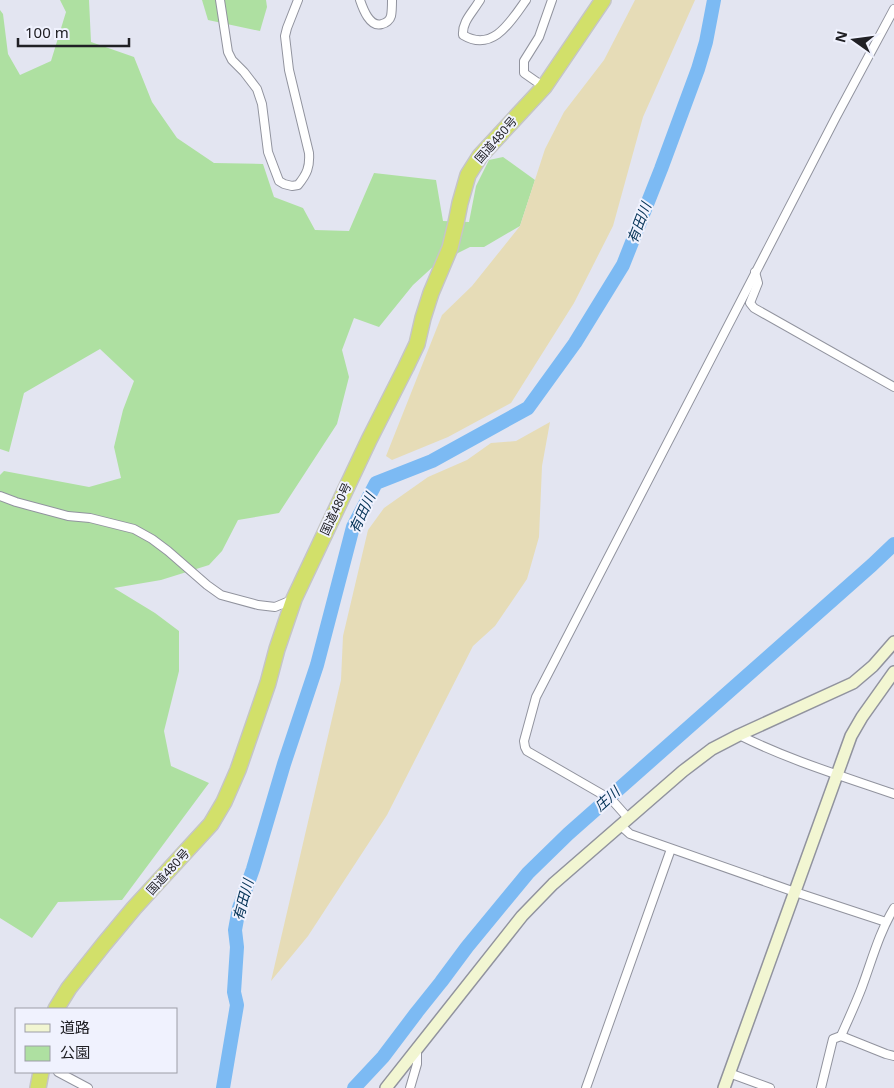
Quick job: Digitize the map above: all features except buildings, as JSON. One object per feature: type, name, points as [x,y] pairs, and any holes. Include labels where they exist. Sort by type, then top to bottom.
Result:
[{"type":"highway","name":"国道480号","points":[[57,1008],[69,988],[134,908],[211,824],[224,802],[238,770],[268,683],[294,599],[368,440],[417,344],[428,302],[450,248],[468,175],[480,156],[544,86],[603,0]]},
{"type":"highway","points":[[38,1088],[41,1073]]},
{"type":"street","points":[[220,0],[228,52],[232,60],[257,89],[262,104],[268,152],[279,180],[284,184],[292,186],[298,185],[305,176],[310,164],[289,70],[285,36],[298,0]]},
{"type":"street","points":[[360,0],[371,22],[377,25],[388,20],[391,15],[392,0]]},
{"type":"street","points":[[480,0],[464,23],[463,35],[471,40],[495,37],[503,30],[526,0]]},
{"type":"street","points":[[544,86],[524,73],[524,61],[539,37],[552,0]]},
{"type":"street","points":[[886,922],[630,834],[612,800],[527,751],[524,741],[536,697],[560,648],[894,10]]},
{"type":"street","points":[[756,272],[758,283],[750,303],[754,308],[894,387]]},
{"type":"street","points":[[0,496],[68,516],[90,518],[134,529],[160,545],[221,595],[258,605],[275,607],[294,599]]},
{"type":"street","points":[[386,1088],[522,916],[553,884],[683,771],[712,749],[852,683],[873,666],[893,644]]},
{"type":"street","points":[[724,1088],[852,736],[862,717],[894,672]]},
{"type":"street","points":[[739,735],[760,746],[894,794]]},
{"type":"street","points":[[586,1088],[671,849]]},
{"type":"street","points":[[842,1036],[862,987],[874,950],[894,908]]},
{"type":"street","points":[[821,1088],[834,1039],[842,1036],[894,1056]]},
{"type":"street","points":[[410,1088],[417,1064],[417,1048]]},
{"type":"street","points":[[45,1088],[49,1073]]},
{"type":"street","points":[[60,1073],[88,1088]]},
{"type":"street","points":[[729,1073],[770,1088]]},
{"type":"green space","points":[[60,0],[89,0],[91,42],[134,57],[152,102],[177,138],[214,163],[263,164],[274,197],[303,208],[315,230],[349,231],[374,173],[436,180],[443,221],[469,222],[476,186],[489,160],[503,157],[535,180],[520,226],[484,247],[470,247],[436,264],[413,285],[379,327],[354,318],[342,350],[349,377],[337,424],[279,513],[238,520],[222,551],[209,565],[161,580],[114,588],[155,613],[179,631],[179,671],[164,731],[171,766],[209,783],[122,900],[58,902],[32,938],[0,918],[0,475],[4,471],[89,487],[121,478],[114,447],[123,410],[134,381],[100,349],[24,393],[9,452],[0,449],[0,10],[3,14],[8,54],[20,75],[51,61],[66,12]]},
{"type":"green space","points":[[202,0],[266,0],[267,7],[260,31],[208,20]]},
{"type":"sand","points":[[635,0],[695,0],[643,117],[613,226],[574,303],[511,403],[448,437],[392,460],[386,456],[442,315],[472,286],[520,226],[545,149],[564,112],[604,60]]},
{"type":"sand","points":[[550,422],[542,466],[539,537],[527,579],[495,626],[473,646],[387,815],[308,936],[271,981],[341,680],[343,636],[368,530],[384,508],[428,477],[467,460],[491,443],[516,441]]},
{"type":"waterway","name":"有田川","points":[[223,1088],[237,1005],[234,992],[237,947],[235,930],[239,908],[317,665],[353,527],[376,483],[432,461],[528,408],[575,343],[623,265],[698,69],[706,42],[714,0]]},
{"type":"waterway","name":"庄川","points":[[354,1088],[383,1057],[467,947],[528,873],[568,834],[894,544]]}]
